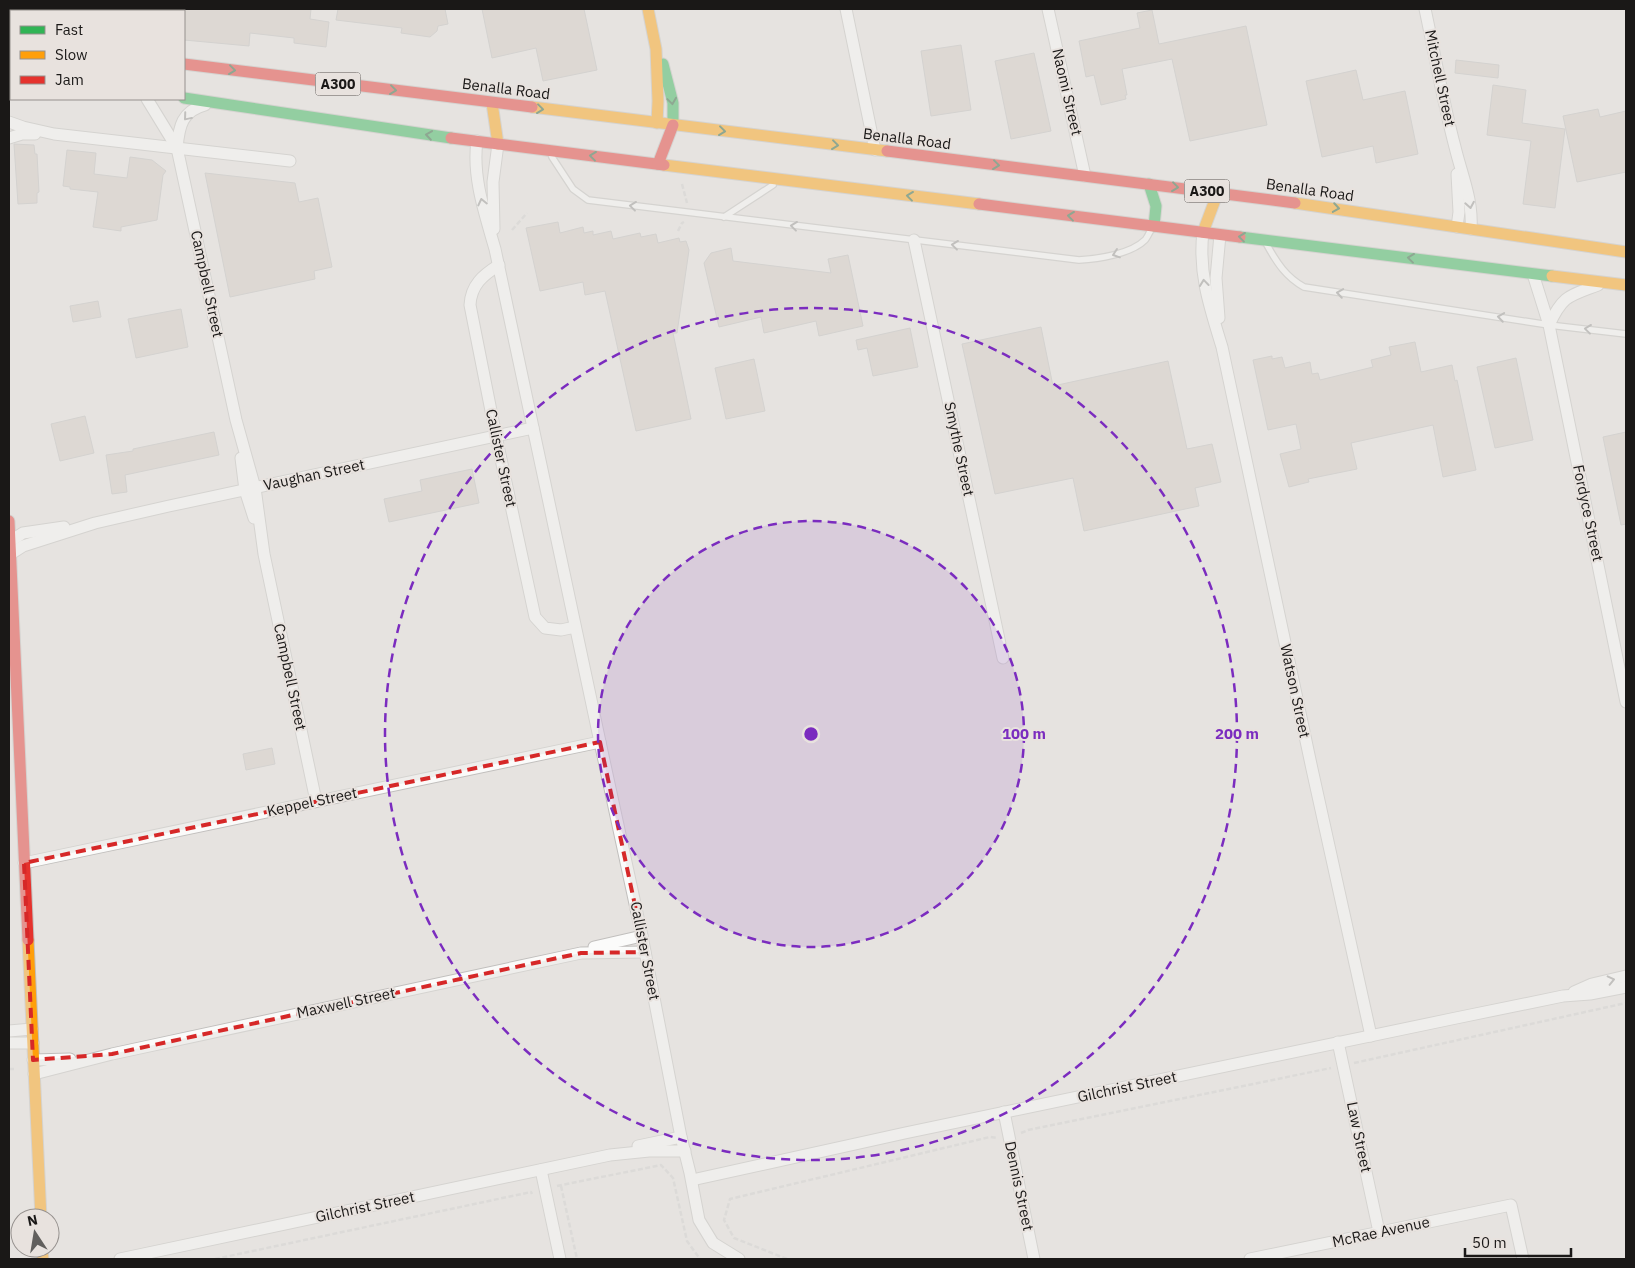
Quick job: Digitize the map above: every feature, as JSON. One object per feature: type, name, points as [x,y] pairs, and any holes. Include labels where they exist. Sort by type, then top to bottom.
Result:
[{"type":"main road","points":[[648,9],[656,45],[668,79],[673,103],[673,125],[658,164]]},
{"type":"main road","points":[[656,45],[658,164]]},
{"type":"main road","name":"Benalla Road","points":[[185,64],[1218,192],[1334,208],[1463,233],[1626,252]]},
{"type":"main road","points":[[194,78],[196,69],[200,66]]},
{"type":"main road","points":[[201,91],[212,102]]},
{"type":"main road","name":"A300","points":[[185,98],[480,134],[498,144],[781,180],[1203,232],[1220,226],[1264,240],[1460,258],[1533,274],[1626,285]]},
{"type":"main road","points":[[480,134],[492,103]]},
{"type":"main road","points":[[492,103],[498,144]]},
{"type":"main road","points":[[1149,184],[1156,206],[1154,226]]},
{"type":"main road","points":[[1218,192],[1220,226]]},
{"type":"main road","points":[[1203,232],[1218,192]]},
{"type":"main road","points":[[9,522],[41,1208]]},
{"type":"street","points":[[846,9],[875,150]]},
{"type":"street","name":"Naomi Street","points":[[1048,9],[1085,176]]},
{"type":"street","name":"Mitchell Street","points":[[1425,9],[1455,147],[1463,233]]},
{"type":"street","points":[[148,100],[177,148]]},
{"type":"street","points":[[177,148],[178,130],[183,120],[191,111],[212,102]]},
{"type":"street","points":[[9,122],[54,134],[290,161]]},
{"type":"street","points":[[9,138],[22,134],[54,134]]},
{"type":"street","name":"Callister Street","points":[[480,134],[475,153],[478,186],[496,249],[642,936],[699,1220],[713,1243],[739,1259]]},
{"type":"street","name":"Callister Street","points":[[496,249],[493,182],[498,144]]},
{"type":"street","name":"Campbell Street","points":[[177,148],[316,801]]},
{"type":"street","name":"Watson Street","points":[[1220,226],[1216,278],[1222,347]]},
{"type":"street","name":"Watson Street","points":[[1203,232],[1201,247],[1206,293],[1222,347],[1371,1036]]},
{"type":"street","name":"Smythe Street","points":[[914,240],[1003,658]]},
{"type":"street","name":"Callister Street","points":[[499,265],[486,273],[473,288],[470,305],[496,436],[535,617],[546,628],[561,630],[575,627]]},
{"type":"street","name":"Fordyce Street","points":[[1533,274],[1549,325],[1626,702]]},
{"type":"street","points":[[1549,325],[1557,309],[1568,297],[1605,282]]},
{"type":"street","name":"Vaughan Street","points":[[9,548],[23,546],[95,523],[533,428]]},
{"type":"street","name":"Keppel Street","points":[[24,863],[600,742]]},
{"type":"street","points":[[9,791],[21,790]]},
{"type":"street","name":"Maxwell Street","points":[[581,953],[596,946],[642,936]]},
{"type":"street","name":"Maxwell Street","points":[[34,1074],[112,1054],[581,953],[645,952]]},
{"type":"street","name":"Gilchrist Street","points":[[1563,996],[1592,984],[1626,976]]},
{"type":"street","name":"Gilchrist Street","points":[[692,1180],[1338,1042],[1563,996],[1590,994],[1626,987]]},
{"type":"street","points":[[9,1031],[32,1029]]},
{"type":"street","name":"Law Street","points":[[1338,1042],[1379,1232]]},
{"type":"street","points":[[9,1044],[33,1043]]},
{"type":"street","name":"Maxwell Street","points":[[34,1060],[77,1059],[112,1054]]},
{"type":"street","name":"Dennis Street","points":[[1004,1112],[1034,1259]]},
{"type":"street","name":"Gilchrist Street","points":[[610,1155],[628,1148],[681,1137]]},
{"type":"street","name":"Gilchrist Street","points":[[120,1259],[610,1155],[649,1151],[685,1151]]},
{"type":"street","points":[[541,1170],[560,1259]]},
{"type":"street","name":"McRae Avenue","points":[[1250,1259],[1511,1205],[1523,1259]]},
{"type":"lane","points":[[548,151],[573,189],[588,200],[723,217],[1079,260],[1098,259],[1116,254],[1144,241],[1154,226]]},
{"type":"lane","points":[[723,217],[781,180]]},
{"type":"lane","points":[[1264,240],[1280,268],[1292,281],[1304,287],[1549,325],[1626,334]]},
{"type":"path","points":[[512,230],[527,214]]},
{"type":"path","points":[[787,1259],[734,1238],[724,1220],[730,1199],[990,1138],[1009,1138],[1028,1130],[1343,1065],[1626,1003]]},
{"type":"path","points":[[9,1069],[14,1069]]},
{"type":"path","points":[[215,1259],[661,1166],[673,1178],[687,1241],[700,1259]]},
{"type":"path","points":[[561,1186],[577,1259]]},
{"type":"path","points":[[531,1192],[533,1201]]},
{"type":"highlighted area","points":[[600,742],[645,952],[581,953],[112,1054],[33,1060],[24,863]]},
{"type":"building","points":[[311,9],[310,19],[329,22],[326,47],[294,43],[294,38],[250,33],[249,46],[185,40],[184,10]]},
{"type":"building","points":[[338,9],[445,9],[448,24],[438,26],[437,31],[430,37],[401,33],[402,28],[336,20]]},
{"type":"building","points":[[482,9],[584,9],[597,70],[543,81],[536,48],[492,58]]},
{"type":"building","points":[[1152,10],[1159,44],[1246,26],[1267,125],[1190,141],[1172,59],[1122,69],[1127,95],[1125,95],[1126,99],[1101,105],[1094,75],[1086,77],[1079,41],[1140,28],[1137,13]]},
{"type":"building","points":[[961,45],[971,110],[931,116],[921,51]]},
{"type":"building","points":[[1034,53],[1051,131],[1011,139],[995,61]]},
{"type":"building","points":[[1456,60],[1499,65],[1498,78],[1455,73]]},
{"type":"building","points":[[1356,70],[1363,100],[1405,91],[1418,154],[1376,163],[1373,146],[1322,157],[1306,81]]},
{"type":"building","points":[[1493,85],[1526,90],[1522,123],[1565,129],[1555,208],[1523,204],[1531,141],[1487,135]]},
{"type":"building","points":[[1598,109],[1600,117],[1626,111],[1626,172],[1577,182],[1563,116]]},
{"type":"building","points":[[14,144],[34,145],[35,154],[37,154],[39,192],[37,193],[37,203],[18,204]]},
{"type":"building","points":[[67,150],[96,153],[94,174],[127,178],[130,157],[152,160],[166,171],[163,175],[157,220],[121,227],[121,231],[93,227],[98,192],[70,189],[70,187],[63,186]]},
{"type":"building","points":[[205,173],[295,183],[299,202],[318,198],[332,267],[314,271],[315,279],[230,297]]},
{"type":"building","points":[[558,222],[560,233],[583,227],[584,233],[593,231],[593,235],[611,231],[613,239],[640,233],[641,237],[656,234],[658,243],[679,238],[680,242],[686,241],[689,250],[677,333],[673,333],[691,419],[636,431],[605,291],[585,295],[583,282],[540,291],[526,228]]},
{"type":"building","points":[[731,248],[733,261],[831,273],[828,259],[848,255],[863,326],[819,336],[816,321],[764,333],[761,317],[719,327],[704,263],[711,253]]},
{"type":"building","points":[[98,301],[101,317],[73,322],[70,306]]},
{"type":"building","points":[[181,309],[188,347],[136,358],[128,319]]},
{"type":"building","points":[[1041,327],[1053,386],[1168,361],[1187,449],[1212,444],[1221,482],[1195,488],[1199,506],[1084,531],[1073,478],[995,494],[962,344]]},
{"type":"building","points":[[910,328],[918,367],[873,376],[867,348],[858,350],[856,340]]},
{"type":"building","points":[[1415,342],[1421,372],[1452,365],[1455,381],[1457,380],[1476,470],[1443,477],[1433,425],[1351,443],[1357,469],[1308,479],[1309,482],[1289,487],[1280,454],[1301,449],[1296,424],[1268,430],[1253,360],[1272,356],[1272,359],[1282,357],[1285,368],[1310,362],[1312,374],[1318,373],[1320,380],[1373,367],[1371,360],[1391,355],[1389,347]]},
{"type":"building","points":[[1516,358],[1533,440],[1495,448],[1477,367]]},
{"type":"building","points":[[754,359],[765,411],[726,419],[715,368]]},
{"type":"building","points":[[85,416],[94,453],[60,461],[51,424]]},
{"type":"building","points":[[214,432],[219,455],[125,475],[127,492],[112,494],[106,455],[133,451],[133,449]]},
{"type":"building","points":[[1626,432],[1626,524],[1621,525],[1603,437]]},
{"type":"building","points":[[472,469],[479,503],[389,522],[384,499],[422,491],[420,480]]},
{"type":"building","points":[[272,748],[275,764],[246,770],[243,754]]},
{"type":"traffic: fast","points":[[663,64],[673,103],[673,125]]},
{"type":"traffic: fast","points":[[185,98],[451,138]]},
{"type":"traffic: fast","points":[[1149,184],[1156,206],[1154,226]]},
{"type":"traffic: fast","points":[[1240,237],[1552,276]]},
{"type":"traffic: slow","points":[[648,9],[656,49],[657,123]]},
{"type":"traffic: slow","points":[[492,103],[498,144]]},
{"type":"traffic: slow","points":[[532,107],[887,151]]},
{"type":"traffic: slow","points":[[664,165],[979,204]]},
{"type":"traffic: slow","points":[[1203,232],[1218,192]]},
{"type":"traffic: slow","points":[[1295,203],[1626,252]]},
{"type":"traffic: slow","points":[[1552,276],[1626,285]]},
{"type":"traffic: slow","points":[[28,940],[41,1208]]},
{"type":"traffic: jam","points":[[185,64],[532,107]]},
{"type":"traffic: jam","points":[[658,164],[673,125]]},
{"type":"traffic: jam","points":[[451,138],[664,165]]},
{"type":"traffic: jam","points":[[887,151],[1295,203]]},
{"type":"traffic: jam","points":[[979,204],[1240,237]]},
{"type":"traffic: jam","points":[[9,521],[28,940]]}]
